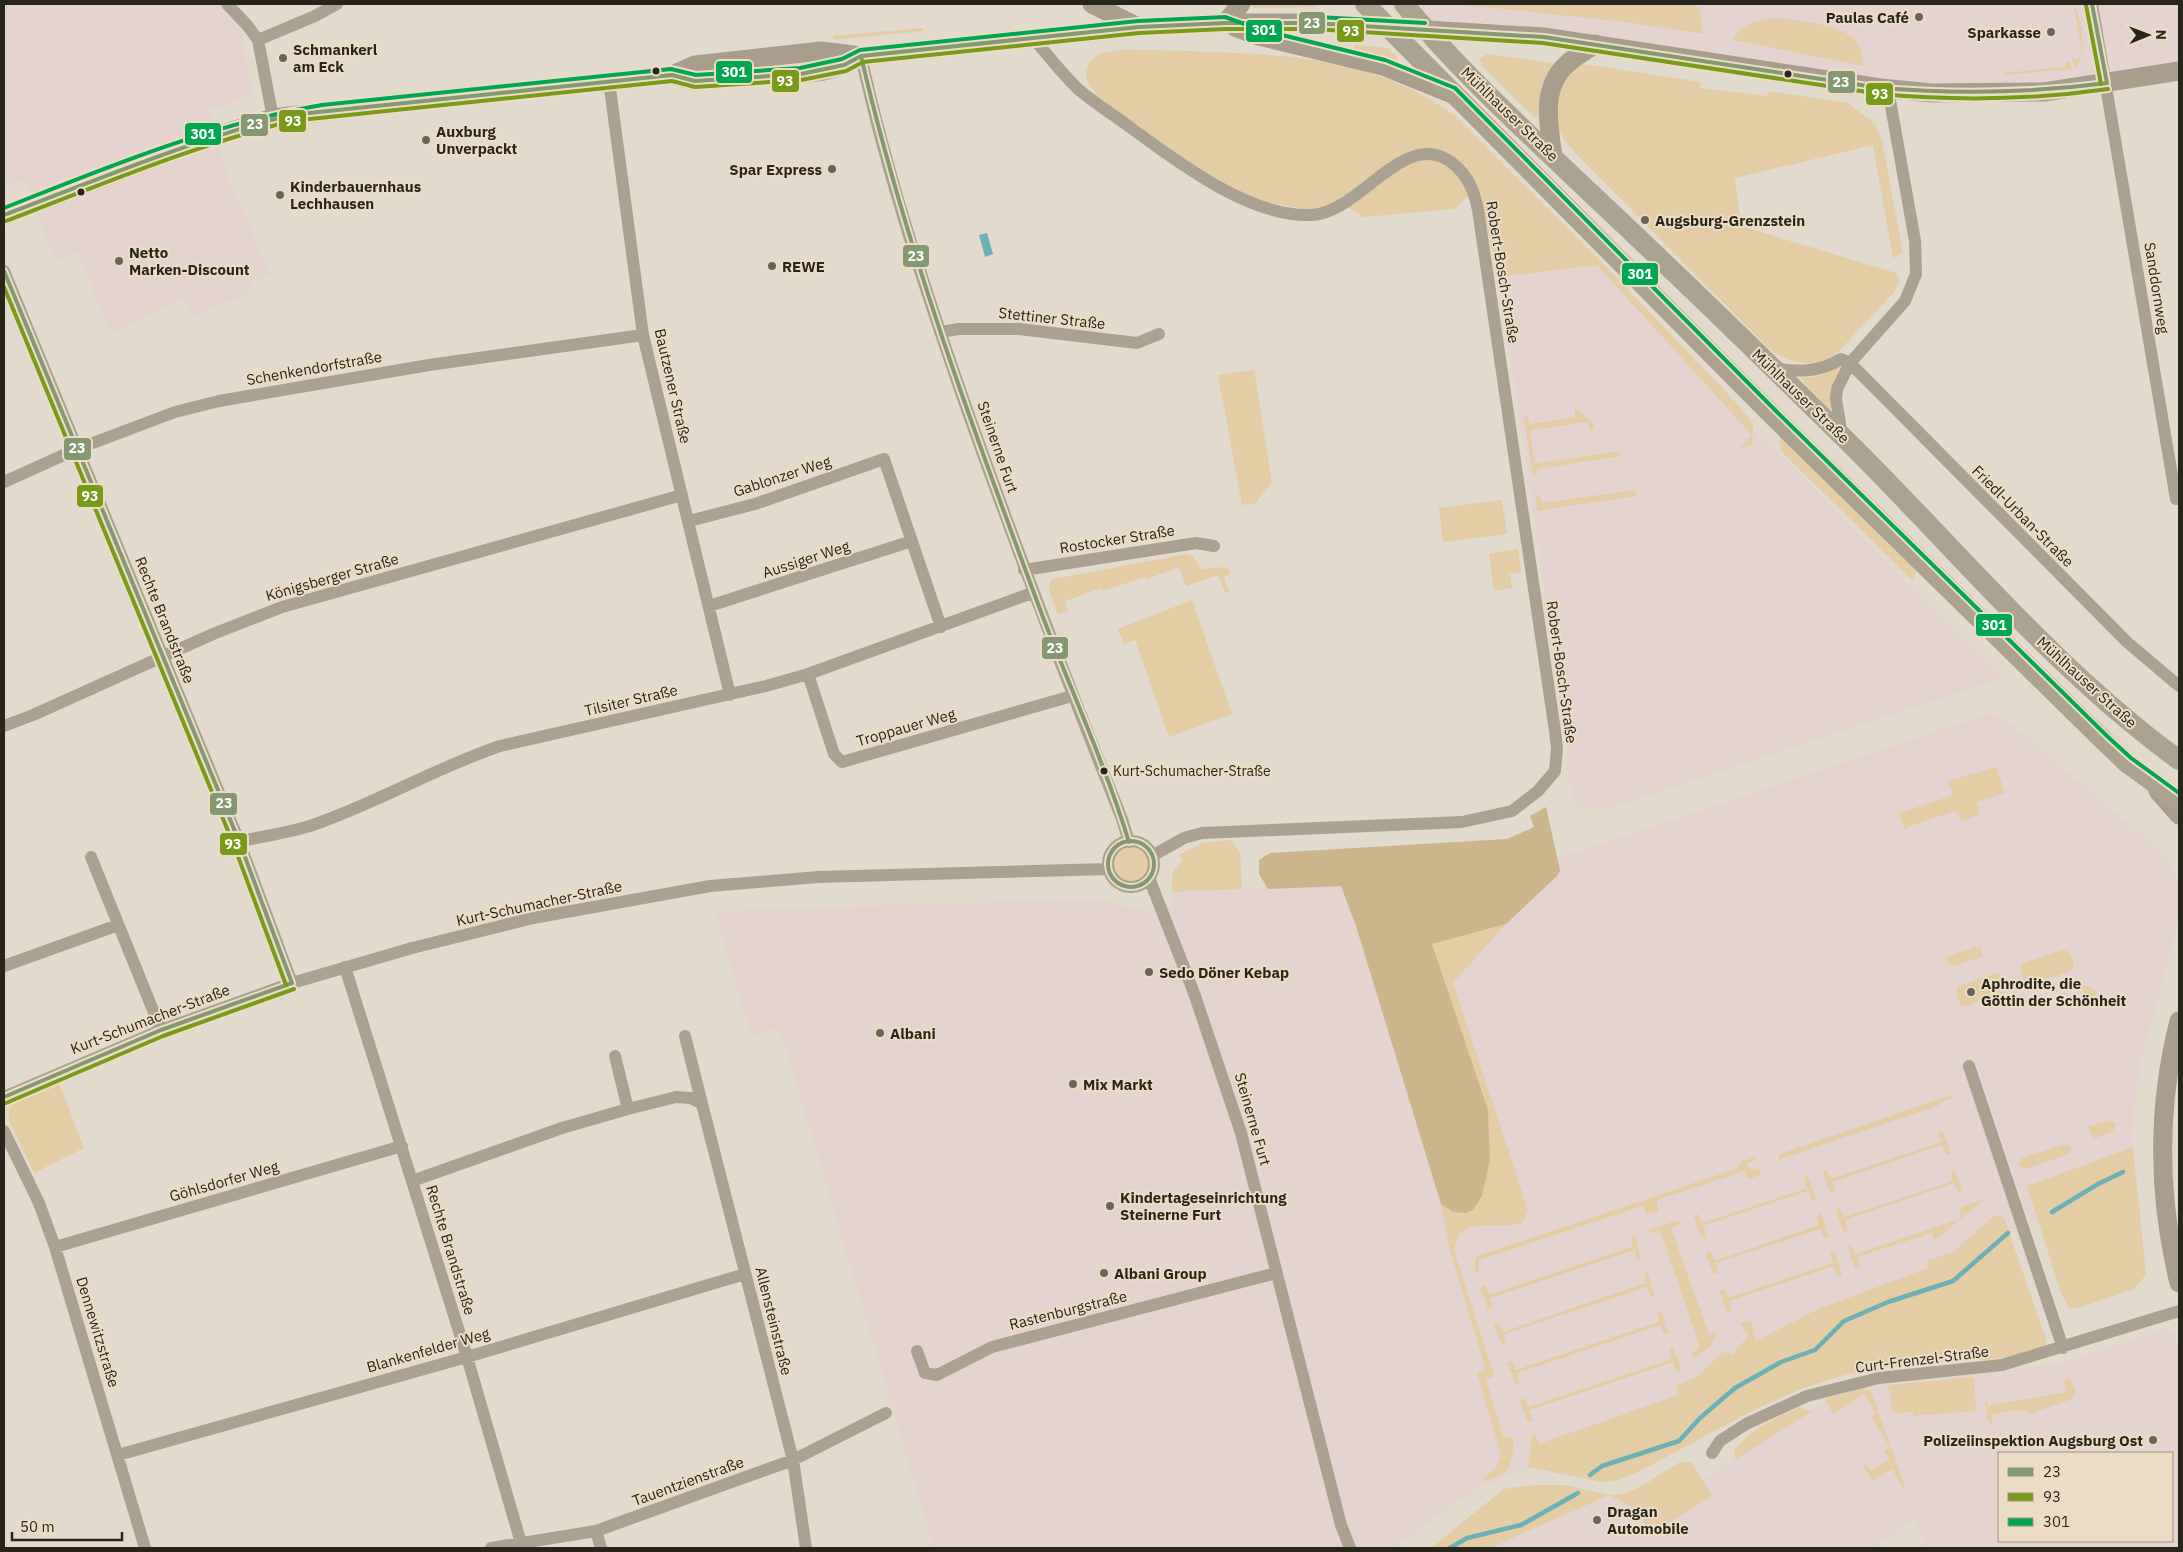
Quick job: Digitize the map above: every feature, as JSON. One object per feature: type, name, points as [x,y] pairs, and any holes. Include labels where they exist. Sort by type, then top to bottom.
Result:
[{"type":"main road","name":"Mühlhauser Straße","points":[[1365,4],[1384,26],[1798,441],[2097,734],[2149,781],[2179,801]]},
{"type":"main road","name":"Mühlhauser Straße","points":[[1404,4],[1476,83],[1842,435],[2035,634],[2103,698],[2149,738],[2179,760]]},
{"type":"street","points":[[228,4],[247,24],[258,40],[273,118]]},
{"type":"street","points":[[258,40],[315,16],[337,4]]},
{"type":"street","points":[[1092,4],[1139,27]]},
{"type":"street","points":[[1224,22],[1242,4]]},
{"type":"street","name":"Sanddornweg","points":[[2092,4],[2107,83],[2176,499]]},
{"type":"street","points":[[1224,22],[1259,36],[1383,66],[1452,94]]},
{"type":"street","points":[[4,215],[194,143],[273,118],[672,74],[695,81],[801,74],[823,71],[844,65],[861,56],[1139,27],[1224,22],[1384,26],[1544,37],[1888,89],[1958,94],[2058,90],[2179,71]]},
{"type":"street","name":"Robert-Bosch-Straße","points":[[1033,38],[1078,89],[1207,182],[1255,205],[1312,215],[1342,206],[1364,191],[1391,166],[1412,156],[1428,155],[1446,158],[1460,169],[1469,181],[1478,210],[1558,748],[1555,771],[1538,791],[1512,811],[1462,822],[1202,833],[1184,838],[1152,856]]},
{"type":"street","points":[[1553,157],[1548,118],[1551,90],[1556,78],[1566,64],[1596,44]]},
{"type":"street","name":"Steinerne Furt","points":[[861,56],[890,169],[940,332],[1032,593],[1122,819],[1129,842]]},
{"type":"street","name":"Bautzener Straße","points":[[609,81],[643,335],[730,695]]},
{"type":"street","points":[[1842,435],[1836,399],[1837,390],[1850,363],[1897,312],[1912,288],[1916,274],[1915,241],[1888,89]]},
{"type":"street","name":"Rechte Brandstraße","points":[[4,271],[239,841],[292,983]]},
{"type":"street","name":"Stettiner Straße","points":[[940,332],[959,329],[1019,330],[1137,343],[1159,334]]},
{"type":"street","name":"Schenkendorfstraße","points":[[4,482],[77,449],[175,412],[219,401],[429,364],[643,335]]},
{"type":"street","points":[[1773,368],[1804,372],[1815,370],[1841,359],[1850,363]]},
{"type":"street","name":"Friedl-Urban-Straße","points":[[1850,363],[2127,642],[2179,686]]},
{"type":"street","name":"Gablonzer Weg","points":[[689,521],[755,504],[884,459],[912,541]]},
{"type":"street","name":"Königsberger Straße","points":[[4,726],[33,716],[162,656],[282,607],[682,495]]},
{"type":"street","points":[[912,541],[941,627]]},
{"type":"street","name":"Aussiger Weg","points":[[709,606],[912,541]]},
{"type":"street","name":"Rostocker Straße","points":[[1024,570],[1196,543],[1214,546]]},
{"type":"street","name":"Tilsiter Straße","points":[[239,841],[277,835],[310,826],[478,753],[500,746],[730,695],[808,674],[1032,593]]},
{"type":"street","name":"Troppauer Weg","points":[[808,674],[834,754],[842,762],[1072,696]]},
{"type":"street","points":[[2149,781],[2179,814]]},
{"type":"street","points":[[1149,878],[1140,886],[1124,886],[1117,882],[1108,869],[1109,860],[1113,850],[1129,842],[1145,846],[1152,856]]},
{"type":"street","name":"Steinerne Furt","points":[[1152,856],[1154,868],[1149,878],[1221,1068],[1260,1205],[1341,1525],[1350,1548]]},
{"type":"street","points":[[91,857],[161,1030]]},
{"type":"street","name":"Kurt-Schumacher-Straße","points":[[4,1097],[161,1030],[292,983],[345,967],[533,918],[695,888],[818,877],[1108,869]]},
{"type":"street","points":[[4,966],[118,925]]},
{"type":"street","name":"Rechte Brandstraße","points":[[345,967],[402,1146],[521,1543]]},
{"type":"street","points":[[2179,1021],[2166,1086],[2162,1151],[2168,1222],[2179,1283]]},
{"type":"street","name":"Allensteinstraße","points":[[686,1036],[793,1460],[806,1548]]},
{"type":"street","points":[[615,1056],[628,1109]]},
{"type":"street","points":[[1970,1066],[2063,1348]]},
{"type":"street","points":[[412,1180],[562,1128],[628,1109],[676,1097],[691,1098],[702,1104]]},
{"type":"street","name":"Dennewitzstraße","points":[[4,1131],[39,1203],[55,1247],[145,1548]]},
{"type":"street","name":"Göhlsdorfer Weg","points":[[55,1247],[402,1146]]},
{"type":"street","name":"Rastenburgstraße","points":[[917,1352],[925,1373],[937,1375],[992,1347],[1276,1273]]},
{"type":"street","name":"Blankenfelder Weg","points":[[118,1455],[466,1357],[745,1274]]},
{"type":"street","name":"Curt-Frenzel-Straße","points":[[1712,1453],[1720,1441],[1746,1424],[1807,1396],[1879,1378],[2002,1365],[2063,1348],[2179,1311]]},
{"type":"street","name":"Tauentzienstraße","points":[[492,1548],[596,1531],[793,1460],[886,1413]]},
{"type":"street","points":[[596,1531],[601,1548]]},
{"type":"shaded area","points":[[4,4],[218,4],[240,27],[252,95],[208,110],[229,179],[270,274],[250,282],[253,291],[192,317],[185,298],[110,333],[78,252],[55,261],[24,180],[4,188]]},
{"type":"shaded area","points":[[1252,4],[1313,5],[1315,7],[1254,8]]},
{"type":"shaded area","points":[[1421,4],[2179,4],[2179,71],[2010,93],[1425,29]]},
{"type":"shaded area","points":[[1457,4],[1694,4],[1700,10],[1703,34],[1626,22]]},
{"type":"shaded area","points":[[2074,7],[2077,11],[2081,27],[2082,50]]},
{"type":"shaded area","points":[[1775,18],[1817,24],[1840,30],[1849,35],[1859,45],[1864,66],[1733,40],[1741,29],[1751,23]]},
{"type":"shaded area","points":[[923,28],[923,31],[833,40],[833,36]]},
{"type":"shaded area","points":[[1355,45],[1388,48],[1399,60],[1354,49]]},
{"type":"shaded area","points":[[1118,50],[1273,55],[1349,67],[1385,78],[1420,94],[1454,115],[1595,255],[1743,410],[1753,425],[1752,445],[1739,448],[1752,435],[1597,265],[1499,277],[1478,193],[1466,198],[1454,209],[1363,217],[1340,202],[1311,210],[1258,201],[1209,177],[1101,99],[1091,88],[1087,80],[1086,71],[1088,66],[1100,54]]},
{"type":"shaded area","points":[[2082,50],[2076,67],[2072,60],[2073,58],[2078,61]]},
{"type":"shaded area","points":[[1487,54],[1557,64],[1541,117],[1534,117],[1482,66],[1480,59]]},
{"type":"shaded area","points":[[2066,62],[2069,62],[2073,69],[2003,75],[2004,73],[2066,67]]},
{"type":"shaded area","points":[[1583,64],[1701,82],[1700,88],[1767,96],[1768,91],[1848,103],[1875,124],[1882,141],[1903,253],[1893,258],[1873,145],[1735,178],[1741,226],[1896,273],[1899,280],[1895,291],[1838,352],[1830,358],[1821,362],[1795,362],[1769,349],[1581,159],[1564,138],[1557,123],[1557,97],[1563,80],[1575,68]]},
{"type":"shaded area","points":[[1597,265],[1790,466],[2003,678],[1617,806],[1582,809],[1573,803],[1568,773],[1567,743],[1499,277]]},
{"type":"shaded area","points":[[1843,364],[1831,388],[1831,408],[1829,409],[1800,378],[1820,376]]},
{"type":"shaded area","points":[[1254,370],[1272,482],[1256,503],[1242,505],[1218,375]]},
{"type":"shaded area","points":[[1575,407],[1594,424],[1592,431],[1589,430],[1588,422],[1530,430],[1535,464],[1618,451],[1621,456],[1537,469],[1537,475],[1533,475],[1524,417],[1528,415],[1529,424],[1575,417]]},
{"type":"shaded area","points":[[1782,437],[1914,566],[1916,572],[1912,580],[1781,451],[1779,441]]},
{"type":"shaded area","points":[[1635,490],[1636,496],[1537,511],[1536,497],[1540,494],[1542,503]]},
{"type":"shaded area","points":[[1502,500],[1507,534],[1443,542],[1439,508]]},
{"type":"shaded area","points":[[1518,549],[1521,572],[1510,574],[1512,588],[1494,591],[1489,554]]},
{"type":"shaded area","points":[[1186,554],[1192,556],[1202,569],[1227,567],[1231,574],[1224,577],[1229,592],[1225,593],[1218,575],[1186,586],[1179,567],[1147,579],[1145,577],[1103,591],[1102,588],[1065,601],[1068,611],[1058,614],[1049,590],[1050,581],[1054,579]]},
{"type":"shaded area","points":[[1192,600],[1232,714],[1169,737],[1135,640],[1124,644],[1118,629]]},
{"type":"shaded area","points":[[1991,713],[2005,719],[2154,845],[2174,870],[2179,884],[2179,921],[2141,1059],[2134,1109],[2133,1147],[2027,1186],[2037,1221],[1997,1235],[1703,1408],[1478,1487],[1393,1548],[934,1548],[780,1028],[751,1035],[715,911],[1095,899],[1148,912],[1171,904],[1173,892],[1341,886],[1356,926]]},
{"type":"shaded area","points":[[1996,767],[2005,793],[1976,802],[1979,815],[1962,821],[1958,813],[1953,812],[1907,827],[1905,830],[1899,813],[1953,795],[1948,781]]},
{"type":"shaded area","points":[[1546,807],[1560,871],[1557,876],[1506,924],[1432,944],[1488,1110],[1490,1160],[1482,1196],[1473,1210],[1465,1213],[1453,1212],[1441,1204],[1356,926],[1341,886],[1268,889],[1259,874],[1259,860],[1270,853],[1507,839],[1534,827],[1530,816]]},
{"type":"shaded area","points":[[1232,840],[1240,853],[1242,889],[1173,892],[1173,875],[1176,867],[1183,860],[1179,855],[1202,843]]},
{"type":"shaded area","points":[[1131,846],[1138,847],[1144,851],[1148,857],[1148,871],[1144,877],[1138,881],[1131,882],[1124,881],[1118,877],[1114,871],[1113,864],[1114,857],[1118,851],[1124,847]]},
{"type":"shaded area","points":[[1506,924],[1453,983],[1528,1210],[1522,1223],[1469,1227],[1462,1232],[1457,1240],[1455,1253],[1494,1376],[1486,1379],[1503,1437],[1513,1437],[1513,1453],[1509,1466],[1500,1475],[1485,1480],[1481,1478],[1496,1469],[1501,1455],[1477,1373],[1486,1370],[1450,1251],[1441,1204],[1453,1212],[1432,944]]},
{"type":"shaded area","points":[[1980,946],[1983,956],[1954,966],[1948,963],[1946,957]]},
{"type":"shaded area","points":[[2064,950],[2072,958],[2074,964],[2072,970],[2031,985],[2024,982],[2020,970],[2023,963]]},
{"type":"shaded area","points":[[1996,973],[2002,976],[2006,989],[2004,993],[1968,1006],[1961,1006],[1956,988],[1958,986]]},
{"type":"shaded area","points":[[2081,984],[2094,989],[2099,1001],[2081,1007],[2079,1001],[2086,998]]},
{"type":"shaded area","points":[[59,1083],[84,1148],[34,1173],[9,1121],[9,1109],[17,1100]]},
{"type":"shaded area","points":[[1951,1095],[1952,1098],[1941,1102],[1940,1105],[1778,1160],[1780,1154]]},
{"type":"shaded area","points":[[2110,1120],[2116,1124],[2112,1132],[2093,1139],[2088,1126]]},
{"type":"shaded area","points":[[1940,1131],[1943,1132],[1950,1152],[1948,1155],[1945,1154],[1942,1145],[1832,1182],[1835,1192],[1830,1193],[1823,1173],[1824,1170],[1828,1171],[1831,1179],[1941,1142],[1938,1134]]},
{"type":"shaded area","points":[[2066,1144],[2072,1148],[2069,1154],[2026,1169],[2020,1166],[2019,1163],[2022,1158]]},
{"type":"shaded area","points":[[2133,1147],[2146,1275],[2134,1289],[2075,1309],[2069,1308],[2060,1290],[2027,1186]]},
{"type":"shaded area","points":[[1755,1157],[1756,1160],[1747,1163],[1750,1170],[1759,1168],[1761,1175],[1748,1179],[1745,1171],[1657,1200],[1658,1211],[1647,1214],[1643,1206],[1479,1260],[1479,1273],[1475,1272],[1475,1259],[1478,1256],[1738,1168],[1741,1162]]},
{"type":"shaded area","points":[[1953,1169],[1962,1190],[1961,1193],[1958,1192],[1954,1183],[1845,1220],[1848,1230],[1843,1231],[1836,1211],[1837,1208],[1840,1209],[1844,1217],[1947,1183],[1953,1180],[1951,1172]]},
{"type":"shaded area","points":[[1806,1176],[1809,1178],[1816,1198],[1814,1201],[1811,1200],[1808,1191],[1703,1226],[1706,1236],[1701,1237],[1694,1217],[1695,1214],[1699,1215],[1702,1223],[1807,1188],[1804,1180]]},
{"type":"shaded area","points":[[1981,1200],[1981,1202],[1961,1219],[1959,1208]]},
{"type":"shaded area","points":[[1819,1214],[1822,1215],[1828,1238],[1824,1237],[1820,1229],[1716,1263],[1718,1273],[1713,1274],[1706,1254],[1708,1252],[1711,1253],[1715,1261],[1819,1225],[1817,1217]]},
{"type":"shaded area","points":[[1995,1215],[2004,1218],[2047,1342],[2044,1348],[2003,1358],[1965,1359],[1879,1368],[1841,1376],[1801,1389],[1752,1411],[1638,1472],[1616,1481],[1601,1482],[1528,1467],[1532,1435],[1536,1435],[1539,1444],[1678,1395],[1676,1386],[1698,1376],[1724,1351],[1732,1355],[1749,1335],[1740,1324],[1746,1321],[1751,1322],[1756,1341],[1816,1310],[1928,1268],[1928,1260],[1952,1253]]},
{"type":"shaded area","points":[[1960,1219],[1935,1241],[1931,1233],[1857,1257],[1860,1267],[1855,1268],[1848,1248],[1850,1245],[1856,1254]]},
{"type":"shaded area","points":[[1678,1220],[1680,1224],[1671,1228],[1709,1335],[1718,1332],[1710,1346],[1695,1359],[1691,1353],[1700,1348],[1660,1230],[1650,1233],[1648,1230]]},
{"type":"shaded area","points":[[1631,1236],[1635,1237],[1641,1259],[1637,1259],[1634,1250],[1490,1298],[1493,1308],[1488,1309],[1481,1289],[1482,1286],[1486,1286],[1489,1295],[1632,1247]]},
{"type":"shaded area","points":[[1832,1252],[1835,1253],[1842,1273],[1840,1276],[1837,1275],[1834,1266],[1729,1301],[1732,1311],[1727,1312],[1720,1292],[1721,1289],[1725,1290],[1728,1298],[1833,1263],[1830,1254]]},
{"type":"shaded area","points":[[1645,1272],[1648,1273],[1654,1296],[1651,1296],[1647,1287],[1504,1334],[1506,1344],[1502,1345],[1494,1325],[1496,1323],[1500,1324],[1503,1332],[1646,1283]]},
{"type":"shaded area","points":[[1659,1310],[1662,1312],[1668,1334],[1664,1333],[1660,1325],[1517,1373],[1520,1383],[1515,1384],[1508,1364],[1509,1361],[1513,1362],[1516,1370],[1659,1322],[1657,1314]]},
{"type":"shaded area","points":[[2166,1329],[2175,1334],[2179,1346],[2179,1548],[1926,1548],[1916,1520],[1871,1548],[1490,1548],[1609,1495],[1631,1507],[1653,1533],[1712,1496],[1702,1480],[1836,1395],[1863,1388],[2059,1364]]},
{"type":"shaded area","points":[[1671,1348],[1674,1349],[1681,1369],[1679,1372],[1676,1371],[1673,1362],[1529,1410],[1532,1420],[1530,1422],[1527,1421],[1520,1401],[1522,1398],[1525,1399],[1528,1407],[1672,1359],[1669,1351]]},
{"type":"shaded area","points":[[1974,1377],[1976,1411],[1913,1416],[1913,1412],[1893,1413],[1888,1385]]},
{"type":"shaded area","points":[[2069,1377],[2076,1392],[2072,1399],[2029,1414],[2028,1411],[2009,1411],[1991,1415],[1994,1427],[1988,1421],[1984,1394],[1988,1406],[2066,1392],[2064,1380]]},
{"type":"shaded area","points":[[1863,1388],[1871,1391],[1905,1487],[1903,1488],[1892,1469],[1873,1481],[1863,1466],[1865,1464],[1871,1471],[1889,1459],[1884,1451],[1890,1447],[1871,1417],[1876,1413],[1864,1394],[1833,1414],[1825,1399]]},
{"type":"shaded area","points":[[1800,1407],[1811,1412],[1736,1459],[1734,1450],[1749,1435],[1772,1420]]},
{"type":"shaded area","points":[[1691,1462],[1712,1496],[1652,1533],[1631,1507],[1609,1495],[1623,1494],[1642,1486],[1678,1463]]},
{"type":"shaded area","points":[[1533,1485],[1565,1485],[1609,1495],[1490,1548],[1431,1548],[1504,1489]]},
{"type":"water","points":[[987,233],[993,254],[985,257],[979,235]]},
{"type":"waterway","points":[[2052,1212],[2098,1184],[2123,1172]]},
{"type":"waterway","points":[[1590,1475],[1602,1466],[1679,1441],[1700,1418],[1735,1388],[1781,1362],[1815,1350],[1844,1321],[1888,1302],[1953,1281],[2008,1233]]},
{"type":"waterway","points":[[1450,1548],[1467,1538],[1521,1525],[1578,1493]]},
{"type":"transit line","name":"23","points":[[2092,4],[2107,83]]},
{"type":"transit line","name":"93","points":[[2086,5],[2101,84]]},
{"type":"transit line","name":"301","points":[[4,208],[121,162],[200,135],[240,123],[322,105],[671,69],[696,75],[800,68],[842,59],[860,50],[1138,21],[1225,17],[1261,30],[1385,60],[1455,88],[1775,410],[2108,737],[2131,758],[2179,793]]},
{"type":"transit line","name":"301","points":[[1318,17],[1425,23]]},
{"type":"transit line","name":"23","points":[[4,215],[181,148],[290,115],[672,75],[695,81],[801,74],[844,65],[861,56],[1139,27],[1225,23],[1313,23],[1544,37],[1881,88],[1909,90],[2022,91],[2107,83]]},
{"type":"transit line","name":"93","points":[[6,221],[183,154],[291,121],[672,81],[695,87],[801,80],[846,71],[863,62],[1139,33],[1225,29],[1313,29],[1543,43],[1880,94],[1937,98],[2023,97],[2108,89]]},
{"type":"transit line","name":"23","points":[[861,56],[898,197],[942,337],[1052,641],[1098,755],[1129,842]]},
{"type":"transit line","name":"23","points":[[4,271],[239,841],[292,983]]},
{"type":"transit line","name":"93","points":[[4,287],[233,843],[286,985]]},
{"type":"transit line","name":"23","points":[[1131,841],[1144,845],[1150,851],[1154,864],[1150,877],[1144,883],[1131,887],[1118,883],[1112,877],[1108,864],[1112,851],[1118,845],[1131,841]]},
{"type":"transit line","name":"23","points":[[4,1097],[161,1030],[292,983]]},
{"type":"transit line","name":"93","points":[[6,1103],[163,1036],[294,989]]},
{"type":"place","name":"Paulas Café","points":[[1919,17]]},
{"type":"place","name":"Sparkasse","points":[[2051,32]]},
{"type":"place","name":"Schmankerl am Eck","points":[[283,58]]},
{"type":"place","name":"Auxburg Unverpackt","points":[[426,140]]},
{"type":"place","name":"Spar Express","points":[[832,169]]},
{"type":"place","name":"Kinderbauernhaus Lechhausen","points":[[280,195]]},
{"type":"place","name":"Augsburg-Grenzstein","points":[[1645,220]]},
{"type":"place","name":"Netto Marken-Discount","points":[[119,261]]},
{"type":"place","name":"REWE","points":[[772,266]]},
{"type":"place","name":"Kurt-Schumacher-Straße","points":[[1104,771]]},
{"type":"place","name":"Sedo Döner Kebap","points":[[1149,972]]},
{"type":"place","name":"Aphrodite, die Göttin der Schönheit","points":[[1971,992]]},
{"type":"place","name":"Albani","points":[[880,1033]]},
{"type":"place","name":"Mix Markt","points":[[1073,1084]]},
{"type":"place","name":"Kindertageseinrichtung Steinerne Furt","points":[[1110,1206]]},
{"type":"place","name":"Albani Group","points":[[1104,1273]]},
{"type":"place","name":"Polizeiinspektion Augsburg Ost","points":[[2153,1440]]},
{"type":"place","name":"Dragan Automobile","points":[[1597,1520]]}]
